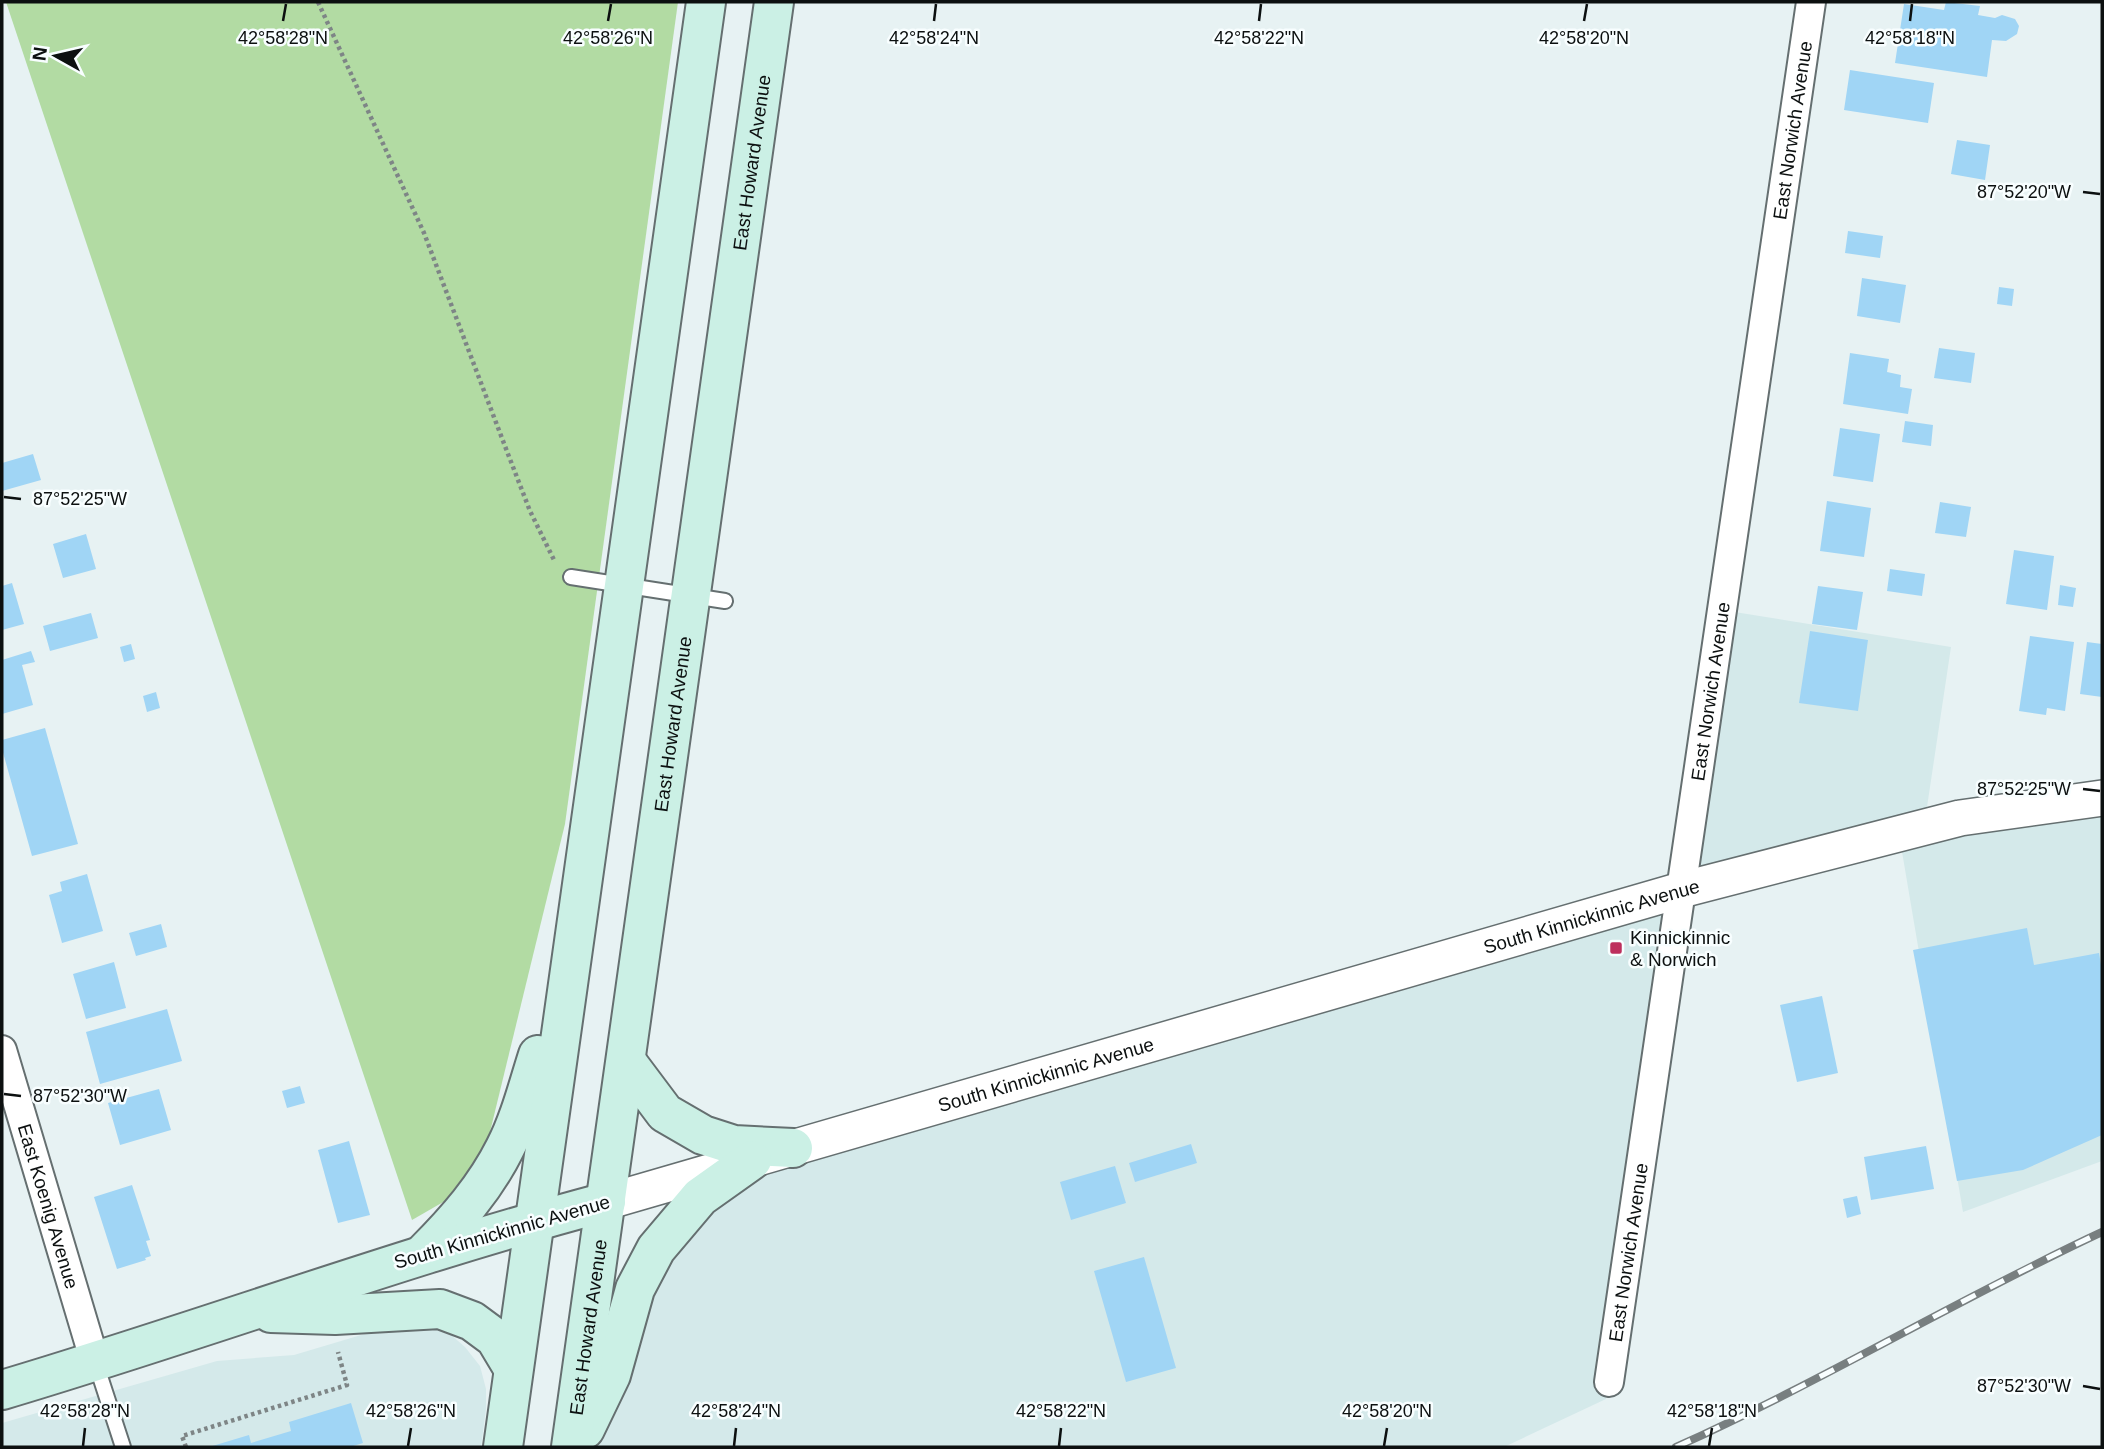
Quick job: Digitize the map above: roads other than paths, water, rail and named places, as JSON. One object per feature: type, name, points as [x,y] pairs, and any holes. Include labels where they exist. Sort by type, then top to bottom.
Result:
[{"type":"main road","points":[[503,1447],[706,2]]},
{"type":"main road","name":"East Howard Avenue","points":[[571,1447],[626,1060],[708,599],[774,2]]},
{"type":"main road","points":[[424,1254],[459,1218],[506,1147],[570,957]]},
{"type":"main road","points":[[626,1060],[664,1113],[703,1135],[734,1145],[793,1148]]},
{"type":"main road","points":[[577,1447],[611,1375],[635,1289],[656,1249],[700,1197],[752,1160]]},
{"type":"main road","name":"South Kinnickinnic Avenue","points":[[2,1390],[96,1362],[424,1254],[606,1202]]},
{"type":"main road","points":[[245,1313],[335,1315],[440,1309],[472,1321],[495,1338],[513,1368]]},
{"type":"street","name":"East Norwich Avenue","points":[[1609,1382],[1811,2]]},
{"type":"street","name":"South Kinnickinnic Avenue","points":[[606,1202],[1681,890],[1959,818],[2102,798]]},
{"type":"street","name":"East Koenig Avenue","points":[[2,1050],[96,1362]]},
{"type":"lane","points":[[571,577],[708,599]]},
{"type":"lane","points":[[96,1362],[123,1447]]},
{"type":"railway","points":[[1676,1447],[2102,1232]]},
{"type":"place","name":"Kinnickinnic & Norwich","points":[[1616,948]]}]
